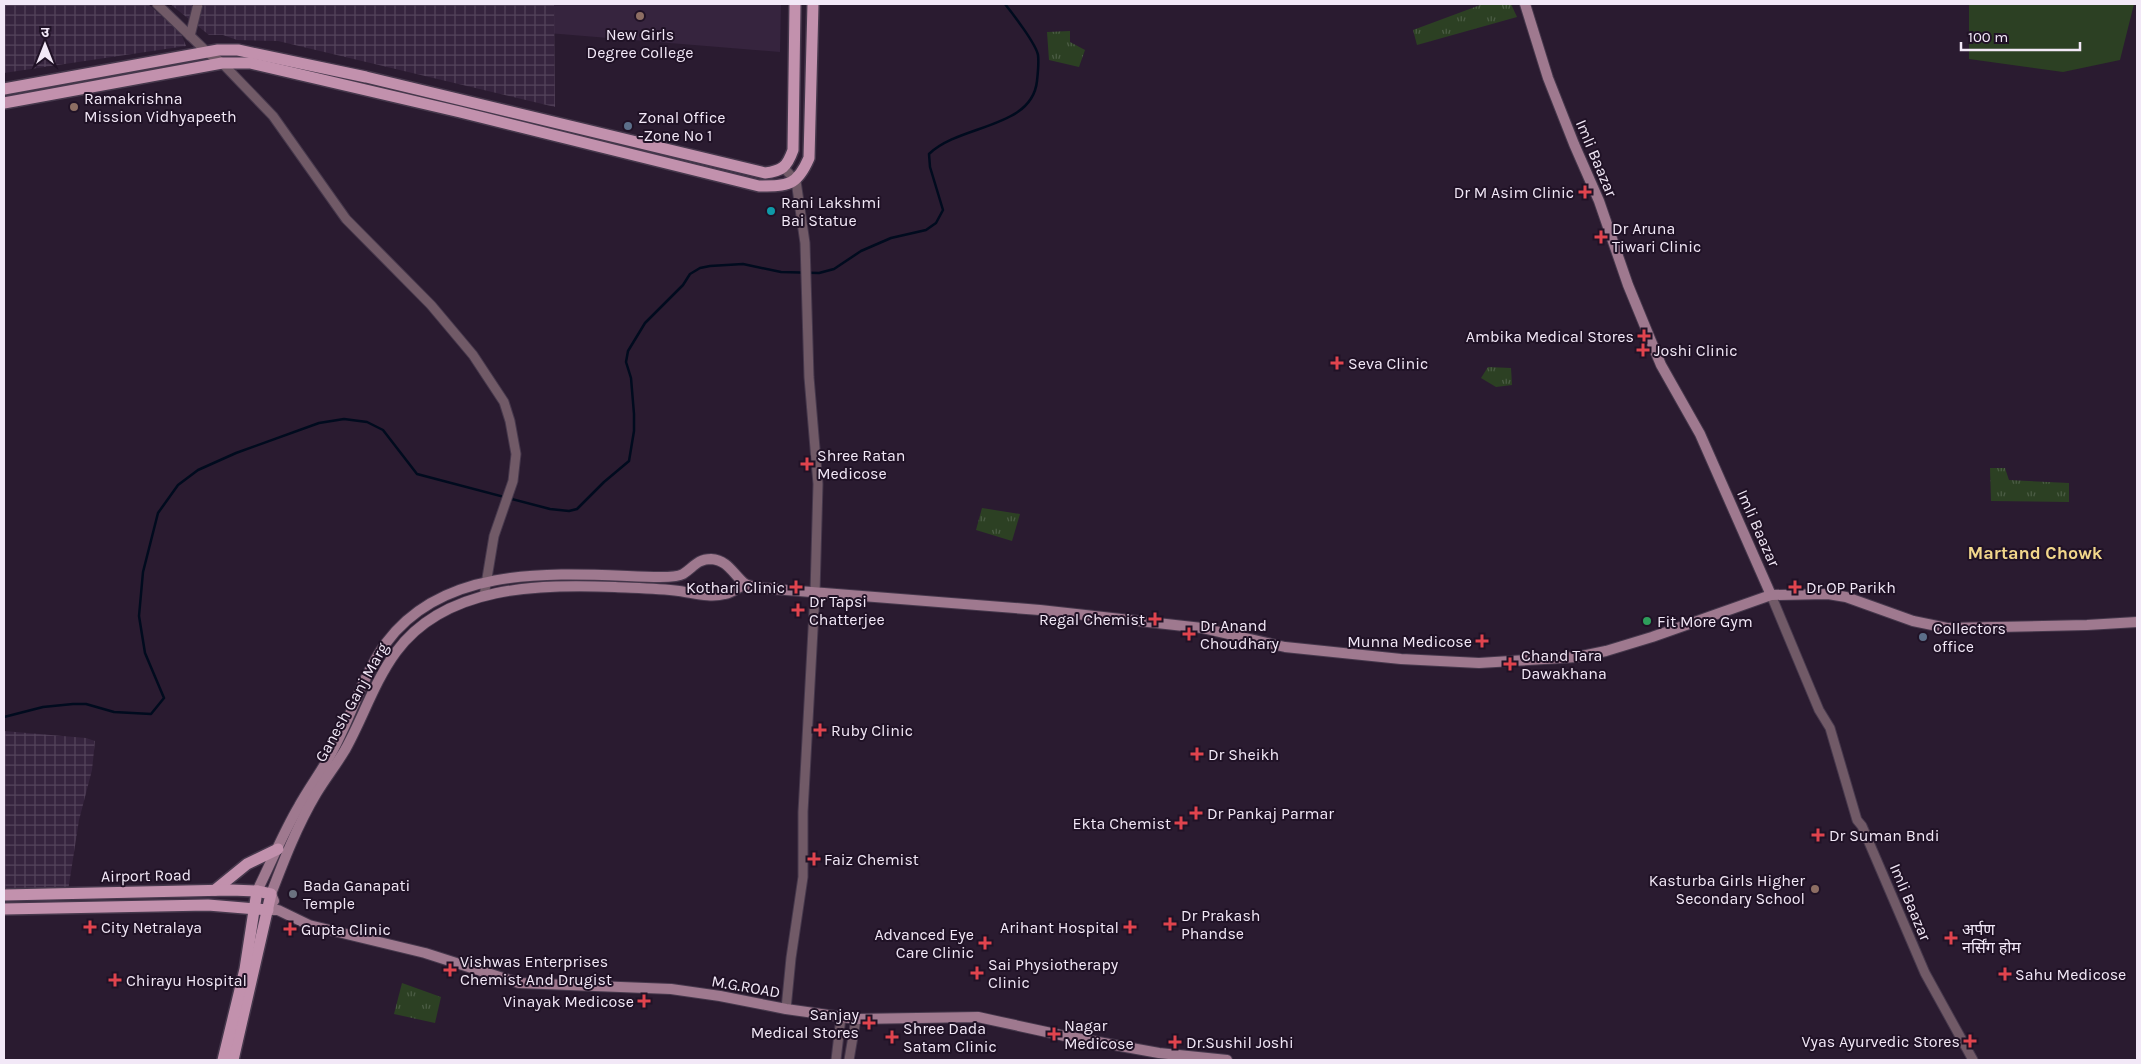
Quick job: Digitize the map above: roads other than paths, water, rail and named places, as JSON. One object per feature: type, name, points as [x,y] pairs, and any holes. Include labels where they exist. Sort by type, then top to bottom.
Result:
[{"type":"main road","points":[[4,89],[207,52],[238,50],[258,53],[765,173],[778,171],[783,167],[789,162],[793,150],[795,4]]},
{"type":"main road","points":[[4,103],[222,63],[250,63],[460,112],[758,186],[775,186],[796,181],[803,172],[809,158],[813,4]]},
{"type":"main road","name":"Imli Baazar","points":[[1525,4],[1548,78],[1599,201],[1628,285],[1654,349],[1700,434],[1771,595]]},
{"type":"main road","points":[[223,1060],[245,969],[257,890],[298,807],[334,748],[370,672],[385,645],[408,620],[434,601],[486,583],[558,574],[662,577],[682,575],[700,560],[712,559],[728,566],[745,584],[815,593],[1040,610],[1202,628],[1284,647],[1401,659],[1480,663],[1577,657],[1606,651],[1652,637],[1771,595],[1828,594],[1846,597],[1913,621],[1947,628],[2087,626],[2137,622]]},
{"type":"main road","name":"Ganesh Ganj Marg","points":[[233,1060],[273,910],[271,894],[289,847],[315,795],[345,750],[385,668],[396,652],[423,623],[462,603],[484,596],[541,587],[643,588],[715,595],[725,594],[745,584]]},
{"type":"main road","points":[[215,890],[247,864],[278,849]]},
{"type":"main road","name":"Airport Road","points":[[4,896],[215,890],[257,890],[271,894]]},
{"type":"main road","points":[[4,909],[208,905],[273,910]]},
{"type":"main road","name":"M.G.ROAD","points":[[273,910],[309,925],[424,953],[519,983],[671,990],[720,996],[856,1020],[978,1018],[1159,1053],[1227,1060]]},
{"type":"street","points":[[158,4],[207,52],[222,63],[273,116],[346,219],[431,305],[473,355],[504,402],[516,454],[513,481],[494,536],[484,596]]},
{"type":"street","points":[[190,36],[198,4]]},
{"type":"street","points":[[783,167],[796,181],[805,243],[810,377],[818,484],[815,593],[803,812],[803,877],[791,958],[786,1009]]},
{"type":"street","name":"Imli Baazar","points":[[1771,595],[1819,710],[1830,728],[1857,820],[1862,826],[1895,900],[1925,973],[1973,1060]]},
{"type":"street","points":[[836,1060],[841,1017]]},
{"type":"street","points":[[849,1060],[856,1020]]},
{"type":"waterway","points":[[4,717],[43,707],[73,704],[86,704],[114,712],[151,714],[164,698],[145,653],[139,616],[143,572],[158,513],[178,485],[198,470],[236,453],[319,423],[344,419],[367,422],[383,430],[417,474],[550,509],[569,511],[577,509],[604,482],[629,461],[634,431],[634,414],[631,378],[626,362],[628,351],[645,323],[683,285],[690,274],[700,268],[710,266],[743,264],[781,272],[819,273],[834,269],[861,251],[891,238],[926,230],[936,223],[943,210],[930,167],[929,154],[942,144],[1009,117],[1022,108],[1032,97],[1037,81],[1038,55],[1029,37],[1005,4]]},
{"type":"place","name":"New Girls Degree College","points":[[640,16]]},
{"type":"place","name":"Ramakrishna Mission Vidhyapeeth","points":[[74,107]]},
{"type":"place","name":"Zonal Office -Zone No 1","points":[[628,126]]},
{"type":"place","name":"Dr M Asim Clinic","points":[[1585,192]]},
{"type":"place","name":"Rani Lakshmi Bai Statue","points":[[771,211]]},
{"type":"place","name":"Dr Aruna Tiwari Clinic","points":[[1601,237]]},
{"type":"place","name":"Ambika Medical Stores","points":[[1644,336]]},
{"type":"place","name":"Joshi Clinic","points":[[1643,350]]},
{"type":"place","name":"Seva Clinic","points":[[1337,363]]},
{"type":"place","name":"Shree Ratan Medicose","points":[[807,464]]},
{"type":"place","name":"Kothari Clinic","points":[[796,587]]},
{"type":"place","name":"Dr OP Parikh","points":[[1795,587]]},
{"type":"place","name":"Dr Tapsi Chatterjee","points":[[798,610]]},
{"type":"place","name":"Regal Chemist","points":[[1155,619]]},
{"type":"place","name":"Fit More Gym","points":[[1647,621]]},
{"type":"place","name":"Dr Anand Choudhary","points":[[1189,634]]},
{"type":"place","name":"Collectors office","points":[[1923,637]]},
{"type":"place","name":"Munna Medicose","points":[[1482,641]]},
{"type":"place","name":"Chand Tara Dawakhana","points":[[1510,664]]},
{"type":"place","name":"Ruby Clinic","points":[[820,730]]},
{"type":"place","name":"Dr Sheikh","points":[[1197,754]]},
{"type":"place","name":"Dr Pankaj Parmar","points":[[1196,813]]},
{"type":"place","name":"Ekta Chemist","points":[[1181,823]]},
{"type":"place","name":"Dr Suman Bndi","points":[[1818,835]]},
{"type":"place","name":"Faiz Chemist","points":[[814,859]]},
{"type":"place","name":"Kasturba Girls Higher Secondary School","points":[[1815,889]]},
{"type":"place","name":"Bada Ganapati Temple","points":[[293,894]]},
{"type":"place","name":"Dr Prakash Phandse","points":[[1170,924]]},
{"type":"place","name":"City Netralaya","points":[[90,927]]},
{"type":"place","name":"Arihant Hospital","points":[[1130,927]]},
{"type":"place","name":"Gupta Clinic","points":[[290,929]]},
{"type":"place","name":"अर्पण नर्सिंग होम","points":[[1951,938]]},
{"type":"place","name":"Advanced Eye Care Clinic","points":[[985,943]]},
{"type":"place","name":"Vishwas Enterprises Chemist And Drugist","points":[[450,970]]},
{"type":"place","name":"Sai Physiotherapy Clinic","points":[[977,973]]},
{"type":"place","name":"Sahu Medicose","points":[[2005,974]]},
{"type":"place","name":"Chirayu Hospital","points":[[115,980]]},
{"type":"place","name":"Vinayak Medicose","points":[[644,1001]]},
{"type":"place","name":"Sanjay Medical Stores","points":[[869,1023]]},
{"type":"place","name":"Nagar Medicose","points":[[1054,1034]]},
{"type":"place","name":"Shree Dada Satam Clinic","points":[[892,1037]]},
{"type":"place","name":"Vyas Ayurvedic Stores","points":[[1970,1041]]},
{"type":"place","name":"Dr.Sushil Joshi","points":[[1175,1042]]},
{"type":"district","name":"Martand Chowk","points":[[2035,553]]}]
